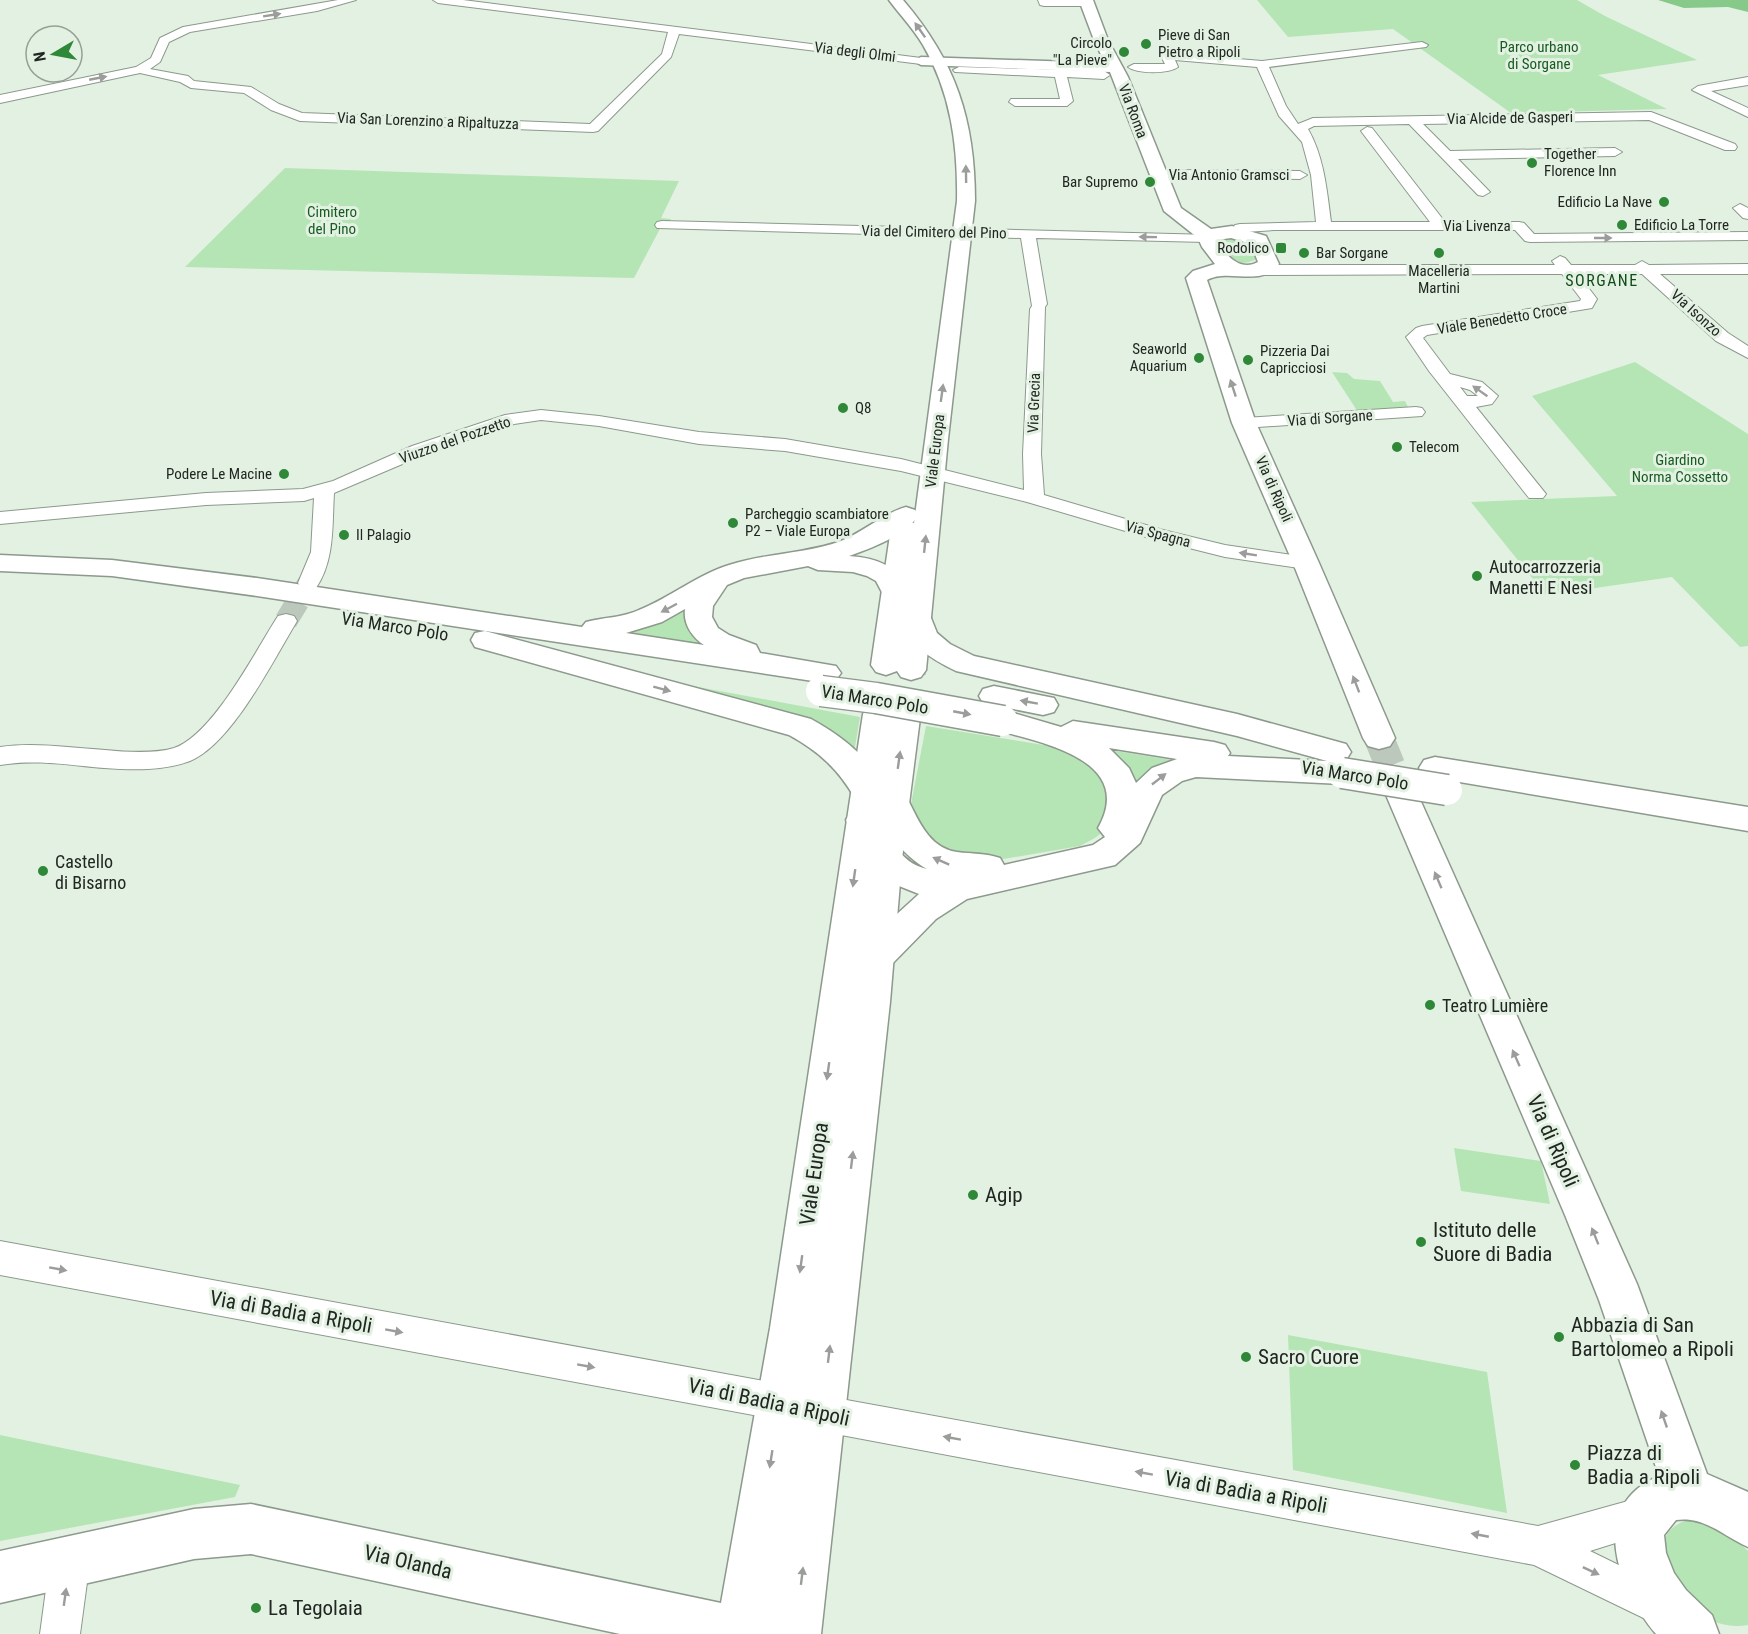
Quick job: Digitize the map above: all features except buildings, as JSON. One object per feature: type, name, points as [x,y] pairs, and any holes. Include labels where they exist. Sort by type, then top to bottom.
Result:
[{"type":"main road","name":"Viale Europa","points":[[896,0],[920,27],[941,62],[958,110],[964,137],[966,192],[950,227],[926,482],[898,668]]},
{"type":"main road","name":"Via Roma","points":[[1087,2],[1110,71],[1173,211],[1207,237]]},
{"type":"main road","points":[[908,40],[921,61],[931,86]]},
{"type":"main road","name":"Via degli Olmi","points":[[921,61],[1035,69],[1110,71]]},
{"type":"main road","points":[[1182,219],[1234,232],[1255,259]]},
{"type":"main road","points":[[1234,232],[1207,237],[1223,263],[1255,259]]},
{"type":"main road","name":"Via di Ripoli","points":[[1255,259],[1204,273],[1196,278],[1244,423],[1306,563],[1379,738]]},
{"type":"main road","name":"Viale Europa","points":[[907,604],[906,515],[926,482]]},
{"type":"main road","points":[[488,631],[623,626],[657,614],[720,578],[745,568],[792,561],[865,541],[906,515]]},
{"type":"main road","points":[[792,561],[872,569],[884,573],[893,581],[928,642],[966,664],[1237,726],[1339,762]]},
{"type":"main road","name":"Via Marco Polo","points":[[0,562],[123,570],[257,587],[488,631]]},
{"type":"main road","name":"Via Marco Polo","points":[[0,577],[64,579],[164,589],[488,631],[824,682],[876,698],[998,709],[1339,762],[1441,779],[1748,838]]},
{"type":"main road","points":[[720,578],[704,595],[697,609],[699,621],[708,633],[734,648],[824,682]]},
{"type":"main road","points":[[488,631],[800,727],[839,751],[852,765],[874,805],[903,827],[915,843],[937,860],[965,868],[1006,865],[1081,850],[1111,834],[1122,818],[1125,802],[1120,781],[1106,760],[1080,745],[998,709]]},
{"type":"main road","name":"Viale Europa","points":[[795,1634],[801,1407],[793,1328],[874,805],[891,716]]},
{"type":"main road","points":[[876,956],[924,909],[958,888],[1103,856],[1123,841],[1130,832],[1149,787],[1166,773],[1179,768],[1196,766],[1339,762]]},
{"type":"main road","name":"Via Marco Polo","points":[[1441,779],[1748,819]]},
{"type":"main road","name":"Via di Ripoli","points":[[1402,795],[1591,1226],[1621,1300],[1690,1494]]},
{"type":"main road","points":[[874,805],[869,837],[896,871],[915,880],[958,888]]},
{"type":"main road","name":"Viale Europa","points":[[743,1634],[801,1407],[876,956],[885,859]]},
{"type":"main road","points":[[1680,1621],[1653,1588],[1642,1559],[1640,1538],[1646,1515],[1653,1506],[1666,1497],[1690,1494],[1717,1502],[1748,1521]]},
{"type":"main road","name":"Via Olanda","points":[[0,1577],[194,1534],[251,1529],[743,1634]]},
{"type":"street","points":[[0,99],[141,70],[156,60],[164,40],[180,31],[317,8],[351,0]]},
{"type":"street","name":"Via degli Olmi","points":[[438,0],[921,61]]},
{"type":"street","points":[[1044,6],[1087,2]]},
{"type":"street","name":"Via San Lorenzino a Ripaltuzza","points":[[141,70],[184,79],[191,84],[247,90],[275,107],[300,117],[593,128],[625,97],[646,72],[667,55],[671,36],[677,29]]},
{"type":"street","points":[[1134,67],[1172,67],[1167,56],[1262,64],[1422,45]]},
{"type":"street","points":[[1364,52],[1386,63]]},
{"type":"street","points":[[1262,64],[1289,125],[1308,140],[1318,175],[1324,227]]},
{"type":"street","name":"Via degli Olmi","points":[[959,70],[1035,69],[1060,74],[1110,71]]},
{"type":"street","points":[[1015,102],[1064,103],[1067,101],[1060,74]]},
{"type":"street","points":[[1748,81],[1698,90],[1748,113]]},
{"type":"street","name":"Via Alcide de Gasperi","points":[[1308,140],[1302,126],[1313,122],[1651,116],[1730,147]]},
{"type":"street","points":[[1413,121],[1483,192]]},
{"type":"street","points":[[1367,131],[1441,226]]},
{"type":"street","points":[[1446,155],[1615,152]]},
{"type":"street","name":"Via Antonio Gramsci","points":[[1158,174],[1300,175]]},
{"type":"street","name":"Via del Cimitero del Pino","points":[[662,225],[950,227],[1028,234],[1207,237]]},
{"type":"street","points":[[1274,226],[1258,230],[1255,259],[1310,270],[1421,266],[1748,269]]},
{"type":"street","name":"Via Livenza","points":[[1234,232],[1245,227],[1274,226],[1519,226],[1530,238],[1748,237]]},
{"type":"street","name":"Via Grecia","points":[[1028,234],[1038,306],[1032,454],[1034,498]]},
{"type":"street","name":"Viale Benedetto Croce","points":[[1536,494],[1445,375],[1415,340],[1416,335],[1422,331],[1586,305],[1589,299],[1564,266]]},
{"type":"street","name":"Via Isonzo","points":[[1648,269],[1722,337],[1748,353]]},
{"type":"street","name":"Viale Benedetto Croce","points":[[1445,375],[1476,386],[1489,396],[1486,400],[1479,402],[1462,400]]},
{"type":"street","name":"Via di Sorgane","points":[[1244,423],[1416,412]]},
{"type":"street","name":"Viuzzo del Pozzetto","points":[[0,518],[206,499],[304,495],[324,491],[419,450],[511,419],[541,415],[599,421],[699,438],[785,445],[926,482]]},
{"type":"street","name":"Via Spagna","points":[[926,482],[1013,493],[1156,534],[1225,551],[1306,563]]},
{"type":"street","points":[[309,583],[321,552],[324,491]]},
{"type":"street","points":[[0,756],[43,753],[110,759],[171,757],[186,753],[205,738],[228,712],[286,621]]},
{"type":"street","name":"Via di Badia a Ripoli","points":[[0,1258],[1538,1546],[1680,1621]]},
{"type":"street","name":"Via di Badia a Ripoli","points":[[1538,1546],[1646,1515]]},
{"type":"street","points":[[60,1634],[70,1560]]},
{"type":"green space","name":"Parco urbano di Sorgane","points":[[1257,0],[1577,0],[1697,60],[1598,75],[1667,109],[1511,113],[1393,29],[1288,37]]},
{"type":"green space","points":[[1658,0],[1748,0],[1748,12],[1728,7],[1684,8]]},
{"type":"green space","name":"Cimitero del Pino","points":[[285,168],[679,181],[661,218],[671,219],[669,223],[663,223],[634,278],[185,267]]},
{"type":"green space","points":[[1226,236],[1253,245],[1257,257],[1255,260],[1242,263],[1228,257],[1218,241],[1218,238]]},
{"type":"green space","name":"Giardino Norma Cossetto","points":[[1635,362],[1748,434],[1748,646],[1740,647],[1672,577],[1546,595],[1471,502],[1617,496],[1532,396]]},
{"type":"green space","points":[[1332,372],[1347,373],[1354,379],[1380,381],[1393,402],[1405,401],[1409,409],[1358,412]]},
{"type":"green space","points":[[688,604],[704,645],[623,633]]},
{"type":"green space","points":[[677,683],[860,717],[854,753],[676,686]]},
{"type":"green space","points":[[926,726],[1075,750],[1108,774],[1108,828],[1080,846],[986,862],[941,850],[916,822],[911,804]]},
{"type":"green space","points":[[1110,750],[1172,760],[1159,765],[1134,791]]},
{"type":"green space","points":[[1454,1148],[1541,1161],[1550,1204],[1461,1191]]},
{"type":"green space","points":[[1288,1335],[1487,1372],[1507,1513],[1293,1470]]},
{"type":"green space","points":[[0,1435],[240,1485],[235,1497],[0,1541]]},
{"type":"green space","points":[[1686,1520],[1704,1523],[1720,1530],[1735,1539],[1748,1551],[1748,1625],[1731,1626],[1714,1622],[1699,1614],[1684,1599],[1667,1558],[1664,1544],[1670,1531]]},
{"type":"tunnel","points":[[286,621],[309,583]]},
{"type":"tunnel","points":[[878,714],[886,665]]},
{"type":"tunnel","points":[[905,718],[911,670]]},
{"type":"tunnel","points":[[1379,738],[1402,795]]},
{"type":"place","name":"Pieve di San Pietro a Ripoli","points":[[1146,44]]},
{"type":"place","name":"Circolo \"La Pieve\"","points":[[1124,52]]},
{"type":"place","name":"Together Florence Inn","points":[[1532,163]]},
{"type":"place","name":"Bar Supremo","points":[[1150,182]]},
{"type":"place","name":"Edificio La Nave","points":[[1664,202]]},
{"type":"place","name":"Edificio La Torre","points":[[1622,225]]},
{"type":"place","name":"Rodolico","points":[[1281,248]]},
{"type":"place","name":"Bar Sorgane","points":[[1304,253]]},
{"type":"place","name":"Macelleria Martini","points":[[1439,253]]},
{"type":"place","name":"Seaworld Aquarium","points":[[1199,358]]},
{"type":"place","name":"Pizzeria Dai Capricciosi","points":[[1248,360]]},
{"type":"place","name":"Q8","points":[[843,408]]},
{"type":"place","name":"Telecom","points":[[1397,447]]},
{"type":"place","name":"Podere Le Macine","points":[[284,474]]},
{"type":"place","name":"Parcheggio scambiatore P2 – Viale Europa","points":[[733,523]]},
{"type":"place","name":"Il Palagio","points":[[344,535]]},
{"type":"place","name":"Autocarrozzeria Manetti E Nesi","points":[[1477,576]]},
{"type":"place","name":"Castello di Bisarno","points":[[43,871]]},
{"type":"place","name":"Teatro Lumière","points":[[1430,1005]]},
{"type":"place","name":"Agip","points":[[973,1195]]},
{"type":"place","name":"Istituto delle Suore di Badia","points":[[1421,1242]]},
{"type":"place","name":"Abbazia di San Bartolomeo a Ripoli","points":[[1559,1337]]},
{"type":"place","name":"Sacro Cuore","points":[[1246,1357]]},
{"type":"place","name":"Piazza di Badia a Ripoli","points":[[1575,1465]]},
{"type":"place","name":"La Tegolaia","points":[[256,1608]]},
{"type":"district","name":"SORGANE","points":[[1602,280]]}]
